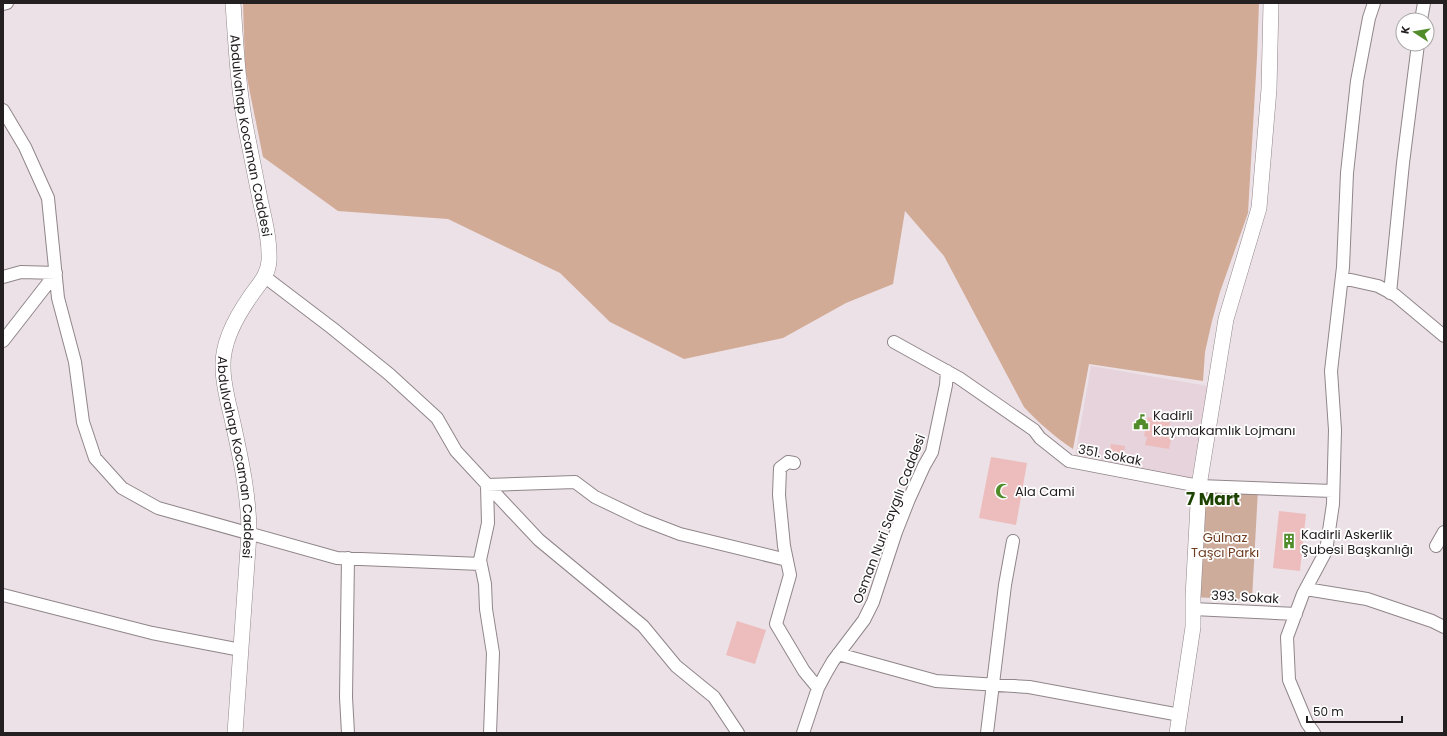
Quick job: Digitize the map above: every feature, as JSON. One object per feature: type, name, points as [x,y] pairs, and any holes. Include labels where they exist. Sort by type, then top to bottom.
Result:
[{"type":"street","points":[[3,4],[7,3]]},
{"type":"street","name":"Abdulvahap Kocaman Caddesi","points":[[233,3],[238,70],[243,108],[268,242],[269,266],[265,277],[249,298],[229,334],[222,366],[225,388],[241,458],[249,516],[235,733]]},
{"type":"street","points":[[1177,733],[1193,627],[1199,486],[1226,319],[1259,208],[1270,89],[1271,3]]},
{"type":"street","points":[[1314,733],[1307,723],[1289,680],[1287,637],[1306,589],[1326,551],[1333,504],[1335,430],[1331,372],[1342,278],[1347,173],[1357,82],[1369,18],[1374,3]]},
{"type":"street","points":[[1390,293],[1403,163],[1417,52]]},
{"type":"street","points":[[3,110],[25,147],[48,198],[58,298],[75,362],[83,422],[95,458],[122,488],[158,508],[337,558],[481,564]]},
{"type":"street","points":[[3,277],[21,272],[56,273]]},
{"type":"street","points":[[3,341],[56,273]]},
{"type":"street","points":[[265,277],[338,332],[389,374],[437,418],[456,451],[539,540],[643,626],[676,666],[714,696],[738,733]]},
{"type":"street","points":[[1342,278],[1378,286],[1390,293],[1444,336]]},
{"type":"street","name":"351. Sokak","points":[[894,342],[959,378],[1034,430],[1040,438],[1069,461],[1199,486],[1334,491]]},
{"type":"street","name":"Osman Nuri Saygılı Caddesi","points":[[803,733],[818,688],[833,661],[864,620],[873,602],[909,499],[932,452],[946,385],[947,371]]},
{"type":"street","points":[[794,463],[788,462],[780,468],[779,495],[784,546],[790,575],[776,624],[804,671],[818,688]]},
{"type":"street","points":[[487,485],[575,482],[595,497],[641,519],[680,534],[787,560]]},
{"type":"street","points":[[487,485],[488,522],[480,560],[485,584],[486,609],[493,653],[490,733]]},
{"type":"street","points":[[1436,546],[1444,532]]},
{"type":"street","points":[[987,733],[1005,584],[1013,541]]},
{"type":"street","points":[[348,558],[346,697],[348,733]]},
{"type":"street","points":[[1306,589],[1367,599],[1432,621],[1444,627]]},
{"type":"street","points":[[3,595],[152,633],[241,650]]},
{"type":"street","name":"393. Sokak","points":[[1193,609],[1296,614]]},
{"type":"street","points":[[838,654],[936,681],[1029,688],[1180,715]]},
{"type":"shaded area","points":[[243,3],[1259,3],[1248,213],[1220,292],[1212,321],[1205,352],[1203,381],[1089,364],[1073,449],[1047,430],[1024,407],[944,256],[905,211],[893,284],[846,303],[783,338],[684,359],[610,322],[560,273],[448,219],[338,211],[263,157],[245,68]]},
{"type":"shaded area","name":"Kadirli Kaymakamlık Lojmanı","points":[[1091,366],[1208,386],[1192,478],[1075,457]]},
{"type":"green space","name":"Gülnaz Taşcı Parkı","points":[[1199,486],[1258,489],[1252,600],[1193,597]]},
{"type":"building","name":"Kadirli Kaymakamlık Lojmanı","points":[[1148,417],[1170,422],[1168,434],[1172,435],[1169,449],[1145,445],[1147,437],[1144,436]]},
{"type":"building","points":[[1111,444],[1125,446],[1123,461],[1109,459]]},
{"type":"building","name":"Ala Cami","points":[[991,457],[1027,463],[1016,525],[979,518]]},
{"type":"building","name":"Kadirli Askerlik Şubesi Başkanlığı","points":[[1279,511],[1306,514],[1300,571],[1273,568]]},
{"type":"building","points":[[737,621],[766,630],[755,664],[726,655]]},
{"type":"place","name":"Kadirli Kaymakamlık Lojmanı","points":[[1141,422]]},
{"type":"place","name":"Ala Cami","points":[[1003,491]]},
{"type":"place","name":"Kadirli Askerlik Şubesi Başkanlığı","points":[[1289,541]]},
{"type":"district","name":"7 Mart","points":[[1213,499]]}]
